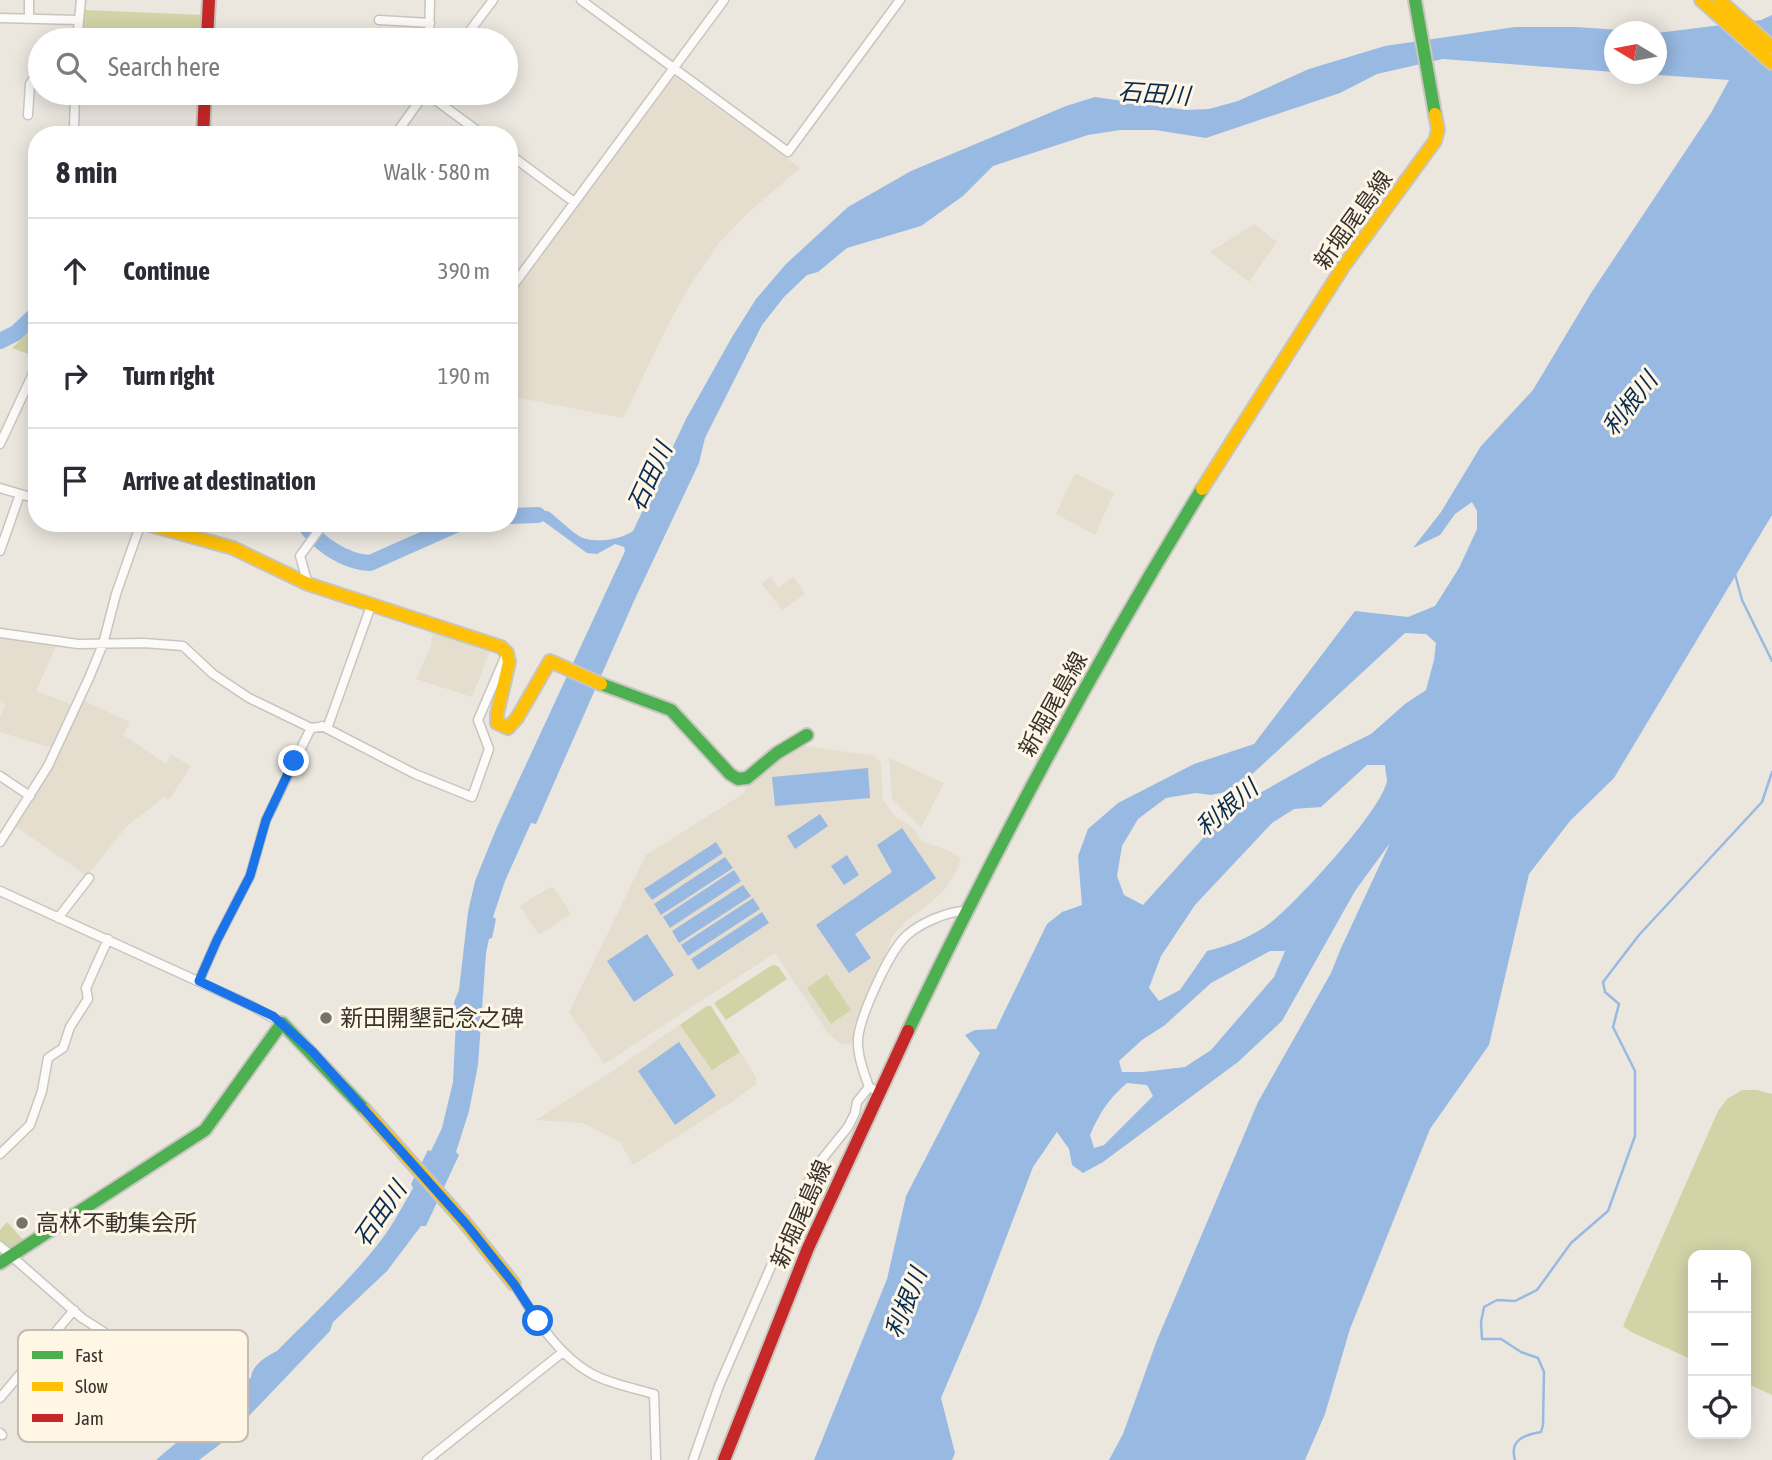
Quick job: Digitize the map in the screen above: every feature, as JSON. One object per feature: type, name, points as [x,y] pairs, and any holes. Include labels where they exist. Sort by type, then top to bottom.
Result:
[{"type":"main road","points":[[208,28],[209,0]]},
{"type":"main road","name":"新堀尾島線","points":[[724,1460],[874,1089],[1054,744],[1151,572],[1290,348],[1343,267],[1435,141],[1437,130],[1415,0]]},
{"type":"main road","points":[[1701,0],[1772,63]]},
{"type":"main road","points":[[1719,0],[1772,47]]},
{"type":"main road","points":[[203,126],[204,105]]},
{"type":"main road","points":[[173,532],[247,553],[308,584],[501,647],[508,653],[508,671],[496,712],[497,723],[502,727],[508,728],[517,718],[547,662],[553,661],[608,687],[671,710],[737,779],[747,778],[777,753],[807,735]]},
{"type":"main road","points":[[0,1263],[205,1130],[282,1023],[312,1051],[457,1214],[514,1284]]},
{"type":"street","points":[[29,0],[29,17]]},
{"type":"street","points":[[78,28],[81,0]]},
{"type":"street","points":[[430,0],[430,28]]},
{"type":"street","points":[[472,28],[493,0]]},
{"type":"street","points":[[581,0],[788,152],[900,0]]},
{"type":"street","points":[[518,278],[724,0]]},
{"type":"street","points":[[0,18],[78,20]]},
{"type":"street","points":[[379,20],[430,23]]},
{"type":"street","points":[[27,115],[28,105]]},
{"type":"street","points":[[74,126],[75,105]]},
{"type":"street","points":[[401,126],[416,105]]},
{"type":"street","points":[[441,105],[470,126]]},
{"type":"street","points":[[518,161],[574,202]]},
{"type":"street","points":[[0,444],[28,384]]},
{"type":"street","points":[[0,488],[28,496]]},
{"type":"street","points":[[0,551],[20,494]]},
{"type":"street","points":[[0,842],[30,796],[65,729],[103,644],[116,594],[138,532]]},
{"type":"street","points":[[308,584],[300,560],[301,552],[317,532]]},
{"type":"street","points":[[0,633],[47,641],[183,646],[214,674],[249,698],[311,728],[328,726],[372,603]]},
{"type":"street","points":[[322,726],[415,774],[472,797],[489,749],[478,725],[479,713],[508,653]]},
{"type":"street","points":[[199,981],[250,876],[266,820],[311,728]]},
{"type":"street","points":[[0,776],[30,796]]},
{"type":"street","points":[[58,918],[89,878]]},
{"type":"street","points":[[0,891],[250,1004],[282,1023]]},
{"type":"street","points":[[693,1460],[724,1374],[815,1168],[848,1127],[858,1102],[874,1089],[858,1042],[859,1033],[866,1010],[889,962],[908,935],[951,913],[966,911]]},
{"type":"street","points":[[0,1154],[30,1125],[42,1091],[48,1058],[63,1048],[70,1027],[88,999],[86,988],[108,939]]},
{"type":"street","points":[[0,1246],[74,1310],[104,1330]]},
{"type":"street","points":[[514,1284],[538,1321],[563,1352],[591,1373],[610,1382],[654,1394],[656,1460]]},
{"type":"street","points":[[57,1330],[74,1310]]},
{"type":"street","points":[[427,1460],[563,1352]]},
{"type":"street","points":[[0,1398],[18,1377]]},
{"type":"shaded area","points":[[675,77],[800,168],[749,212],[719,243],[689,287],[668,325],[623,418],[518,398],[518,285]]},
{"type":"shaded area","points":[[1254,224],[1277,242],[1249,282],[1210,252]]},
{"type":"shaded area","points":[[1075,473],[1114,493],[1095,535],[1056,514]]},
{"type":"shaded area","points":[[771,577],[778,588],[794,577],[805,594],[782,610],[761,583]]},
{"type":"shaded area","points":[[433,629],[491,649],[472,697],[416,679],[431,646]]},
{"type":"shaded area","points":[[0,637],[56,646],[36,691],[73,705],[52,748],[0,732],[0,717],[5,705],[0,702]]},
{"type":"shaded area","points":[[82,700],[130,722],[123,735],[166,764],[171,755],[191,766],[171,797],[167,800],[164,797],[127,826],[87,876],[15,826],[40,786]]},
{"type":"shaded area","points":[[804,746],[875,756],[881,763],[883,801],[897,818],[913,828],[922,841],[952,852],[961,859],[945,889],[907,920],[892,937],[852,1042],[841,1044],[828,1033],[775,953],[604,1064],[569,1012],[646,855],[743,794],[748,785],[790,749]]},
{"type":"shaded area","points":[[889,758],[944,783],[921,828],[892,799]]},
{"type":"shaded area","points":[[550,887],[554,888],[571,914],[539,935],[520,906]]},
{"type":"shaded area","points":[[707,1006],[711,1006],[756,1077],[756,1084],[733,1101],[633,1165],[620,1142],[583,1123],[536,1120],[611,1072]]},
{"type":"green space","points":[[84,10],[205,15],[204,28],[83,28]]},
{"type":"green space","points":[[28,333],[28,354],[12,348]]},
{"type":"green space","points":[[772,965],[778,966],[787,979],[726,1020],[714,1003]]},
{"type":"green space","points":[[827,974],[851,1010],[831,1024],[807,988]]},
{"type":"green space","points":[[711,1006],[740,1052],[712,1070],[680,1025]]},
{"type":"green space","points":[[1742,1090],[1772,1094],[1772,1395],[1751,1385],[1751,1250],[1688,1250],[1688,1358],[1623,1326],[1718,1111],[1727,1099]]},
{"type":"green space","points":[[7,1222],[26,1243],[12,1252],[0,1242],[0,1230]]},
{"type":"water","name":"利根川","points":[[1772,15],[1772,515],[1614,778],[1570,821],[1529,874],[1489,1045],[1430,1129],[1350,1329],[1325,1414],[1305,1460],[1109,1460],[1123,1434],[1157,1340],[1258,1102],[1331,973],[1390,843],[1355,891],[1282,1021],[1238,1062],[1103,1162],[1083,1173],[1072,1165],[1069,1149],[1057,1132],[1033,1167],[979,1309],[941,1398],[955,1453],[952,1460],[814,1460],[887,1279],[906,1196],[980,1053],[965,1035],[975,1030],[996,1029],[1047,924],[1062,912],[1082,905],[1078,856],[1088,829],[1118,803],[1194,764],[1254,744],[1355,611],[1408,617],[1435,606],[1459,568],[1477,529],[1477,511],[1472,502],[1455,514],[1440,535],[1413,548],[1441,512],[1481,446],[1533,390],[1591,293],[1711,113],[1729,80],[1667,76],[1667,32],[1761,20]],"holes":[[[1405,633],[1426,634],[1436,643],[1426,690],[1405,704],[1371,734],[1235,807],[1222,817],[1143,905],[1124,895],[1117,876],[1122,846],[1138,819],[1166,798],[1196,793],[1211,795],[1235,790]],[[1367,765],[1385,765],[1387,781],[1370,812],[1338,853],[1275,919],[1251,935],[1207,951],[1180,990],[1159,1001],[1149,988],[1161,956],[1195,905],[1272,823],[1294,809],[1321,807]],[[1270,951],[1285,951],[1274,977],[1211,1050],[1185,1067],[1122,1072],[1119,1061],[1142,1040],[1165,1025],[1211,983]],[[1127,1083],[1147,1085],[1153,1096],[1104,1145],[1094,1148],[1090,1135],[1097,1120],[1115,1094]]]},
{"type":"water","points":[[1515,27],[1604,29],[1604,71],[1443,59],[1377,74],[1340,93],[1206,138],[1155,130],[1120,130],[1088,135],[993,166],[963,196],[921,226],[847,248],[818,272],[807,275],[784,297],[762,325],[705,438],[699,463],[634,601],[536,824],[531,823],[505,881],[493,917],[496,919],[486,953],[478,1065],[469,1111],[456,1152],[459,1155],[426,1226],[421,1226],[387,1271],[333,1322],[330,1331],[248,1417],[248,1380],[257,1365],[277,1351],[370,1254],[413,1188],[411,1184],[442,1128],[453,1082],[456,1021],[454,1002],[459,990],[468,912],[475,881],[497,827],[625,551],[624,547],[615,544],[597,554],[587,553],[543,521],[529,520],[518,516],[518,513],[548,511],[579,536],[591,540],[614,539],[633,531],[686,419],[756,299],[786,264],[848,207],[911,171],[1066,106],[1095,97],[1186,110],[1209,109],[1238,101],[1309,69],[1385,46]]},
{"type":"water","points":[[868,768],[870,798],[775,806],[772,777]]},
{"type":"water","points":[[820,814],[828,826],[795,849],[787,836]]},
{"type":"water","points":[[902,828],[936,878],[855,934],[871,958],[849,973],[816,925],[892,872],[877,845]]},
{"type":"water","points":[[716,842],[723,853],[652,900],[644,889]]},
{"type":"water","points":[[847,855],[859,875],[844,885],[831,866]]},
{"type":"water","points":[[725,857],[733,868],[661,915],[654,904]]},
{"type":"water","points":[[734,870],[741,881],[670,928],[663,917]]},
{"type":"water","points":[[743,885],[751,896],[679,943],[672,931]]},
{"type":"water","points":[[753,898],[760,909],[688,956],[681,945]]},
{"type":"water","points":[[762,912],[769,923],[698,970],[691,959]]},
{"type":"water","points":[[647,934],[674,975],[634,1002],[607,961]]},
{"type":"water","points":[[679,1042],[716,1096],[675,1125],[638,1071]]},
{"type":"water","points":[[177,1442],[223,1442],[199,1460],[156,1460]]},
{"type":"waterway","points":[[0,341],[16,333],[28,322]]},
{"type":"waterway","points":[[518,516],[538,515]]},
{"type":"waterway","points":[[311,532],[341,555],[370,563],[440,532]]},
{"type":"waterway","points":[[1735,574],[1742,600],[1772,661]]},
{"type":"waterway","points":[[1515,1460],[1516,1443],[1524,1437],[1541,1432],[1544,1372],[1538,1358],[1521,1352],[1501,1339],[1482,1339],[1484,1307],[1497,1300],[1515,1301],[1537,1290],[1571,1243],[1608,1211],[1635,1136],[1635,1071],[1613,1027],[1619,1004],[1605,992],[1603,982],[1639,935],[1762,802],[1772,772]]},
{"type":"traffic: fast","points":[[1415,0],[1435,114]]},
{"type":"traffic: fast","points":[[908,1031],[1048,756],[1202,489]]},
{"type":"traffic: fast","points":[[601,684],[671,710],[730,774],[738,779],[747,778],[777,753],[807,735]]},
{"type":"traffic: fast","points":[[0,1263],[205,1130],[282,1023],[365,1110]]},
{"type":"traffic: slow","points":[[1701,0],[1772,63]]},
{"type":"traffic: slow","points":[[1719,0],[1772,47]]},
{"type":"traffic: slow","points":[[1202,489],[1343,267],[1435,141],[1438,130],[1435,114]]},
{"type":"traffic: slow","points":[[175,532],[233,548],[308,584],[501,647],[507,653],[509,662],[497,723],[508,728],[517,718],[550,661],[601,684]]},
{"type":"traffic: slow","points":[[365,1110],[466,1224],[514,1284]]},
{"type":"traffic: jam","points":[[208,28],[209,0]]},
{"type":"traffic: jam","points":[[203,126],[204,105]]},
{"type":"traffic: jam","points":[[724,1460],[808,1248],[908,1031]]},
{"type":"place","name":"新田開墾記念之碑","points":[[326,1018]]},
{"type":"place","name":"高林不動集会所","points":[[22,1223]]},
{"type":"route","points":[[294,761],[266,820],[250,876],[199,981],[273,1016],[312,1051],[466,1224],[514,1284],[538,1321]]},
{"type":"water label","name":"石田川","points":[[1154,94]]},
{"type":"water label","name":"石田川","points":[[650,477]]},
{"type":"water label","name":"石田川","points":[[380,1214]]}]
